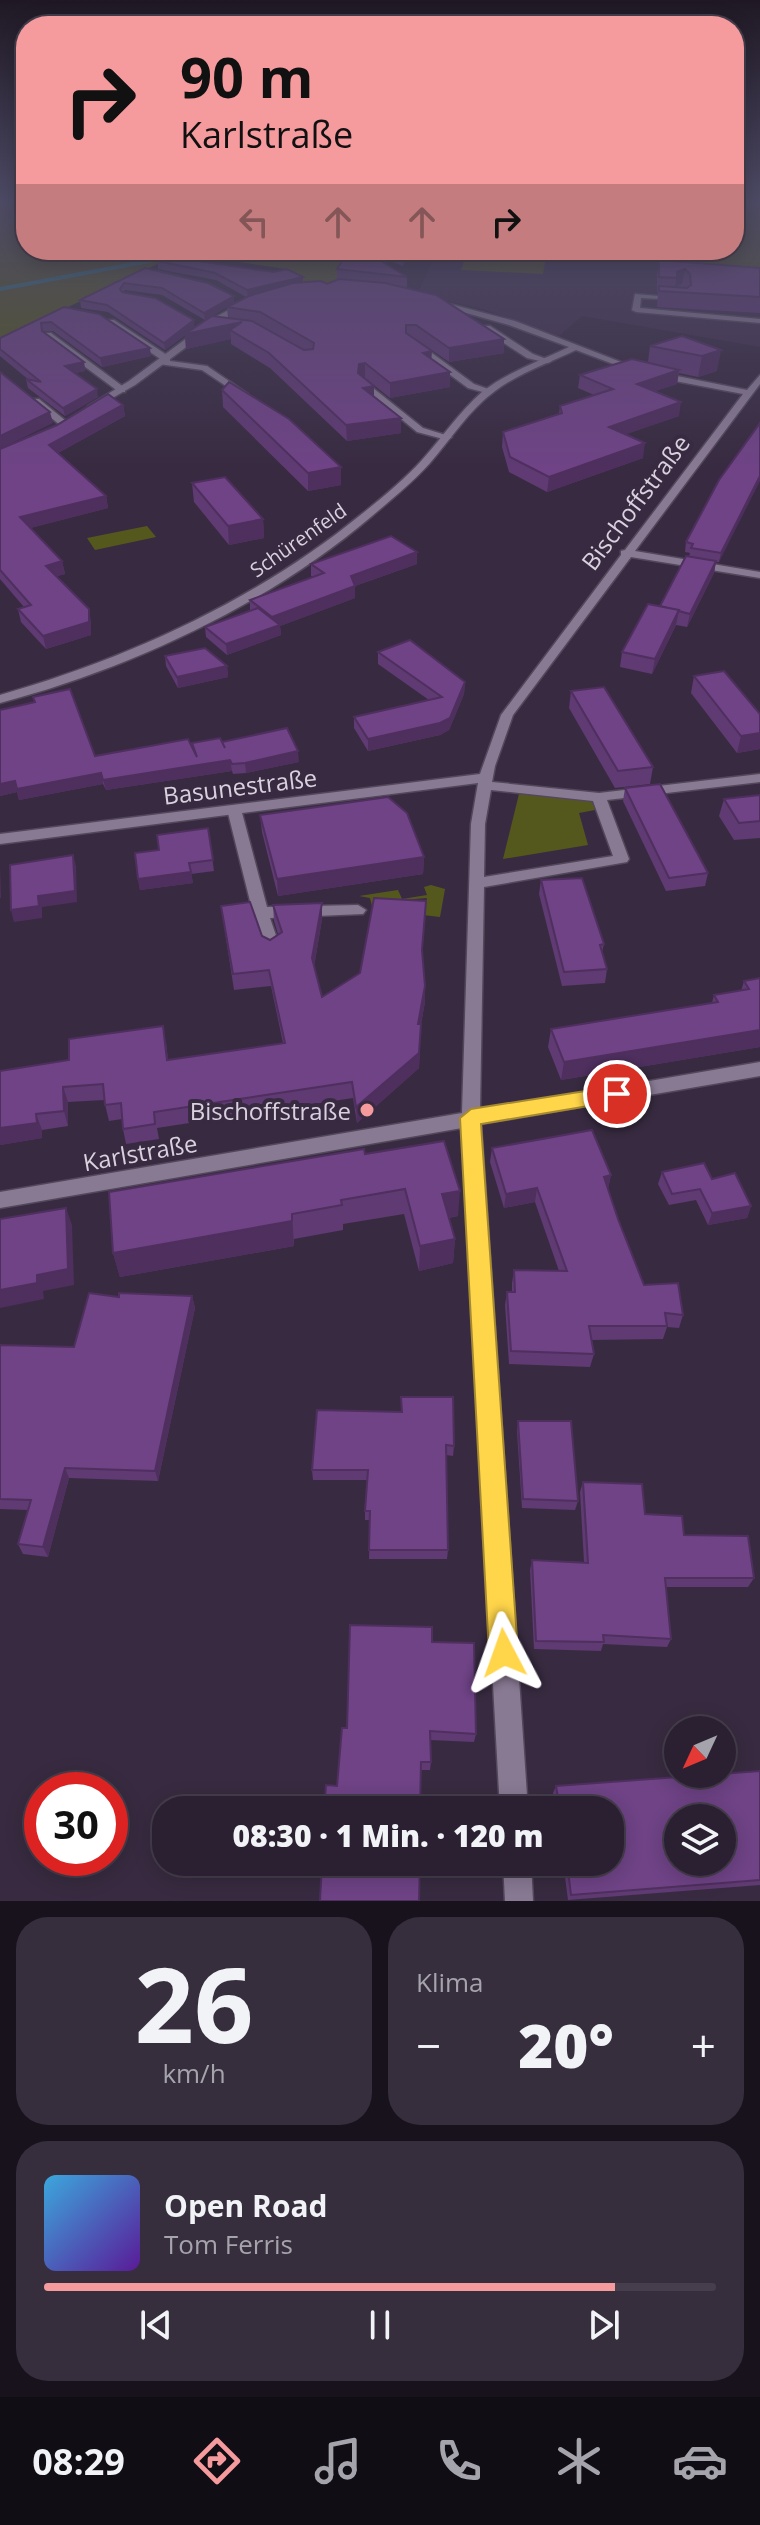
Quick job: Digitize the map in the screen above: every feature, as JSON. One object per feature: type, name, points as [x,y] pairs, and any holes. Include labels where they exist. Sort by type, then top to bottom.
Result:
[{"type":"street","points":[[681,291],[682,298],[638,296],[636,310],[760,321]]},
{"type":"street","points":[[236,298],[247,303]]},
{"type":"street","points":[[419,298],[486,315],[645,372],[750,393]]},
{"type":"street","points":[[86,410],[122,390],[208,326],[247,303],[260,299]]},
{"type":"street","points":[[468,316],[530,356],[548,361]]},
{"type":"street","points":[[103,317],[164,360],[204,368],[256,401]]},
{"type":"street","points":[[194,321],[208,326],[226,326]]},
{"type":"street","points":[[48,335],[122,390]]},
{"type":"street","points":[[411,343],[471,386],[490,391]]},
{"type":"street","name":"Schürenfeld","points":[[0,699],[92,669],[188,627],[253,593],[340,535],[406,481],[490,391],[575,347]]},
{"type":"street","name":"Bischoffstraße","points":[[513,1796],[471,1118],[478,824],[485,782],[507,715],[625,553],[760,378]]},
{"type":"street","points":[[363,383],[420,430],[447,437]]},
{"type":"street","points":[[32,398],[63,423]]},
{"type":"street","points":[[50,430],[74,416]]},
{"type":"street","points":[[625,553],[760,575]]},
{"type":"street","name":"Basunestraße","points":[[0,839],[234,809],[485,782],[599,797],[760,778]]},
{"type":"street","points":[[476,883],[622,859],[599,797]]},
{"type":"street","points":[[234,809],[272,947]]},
{"type":"street","points":[[261,913],[358,910]]},
{"type":"street","name":"Karlstraße","points":[[0,1200],[760,1069]]},
{"type":"street","points":[[518,1876],[519,1901]]},
{"type":"shaded area","points":[[419,291],[760,291],[760,347],[582,316],[559,336],[482,309],[417,294]]},
{"type":"green space","points":[[0,291],[102,291],[0,340]]},
{"type":"green space","points":[[147,526],[156,537],[95,550],[87,538]]},
{"type":"green space","points":[[519,794],[593,801],[595,810],[579,813],[588,845],[503,859]]},
{"type":"green space","points":[[431,885],[445,889],[440,917],[423,915],[427,898],[390,901],[373,910],[370,898],[359,896],[398,890],[402,899],[427,895],[424,887]]},
{"type":"building","points":[[99,291],[121,291],[155,298],[194,320],[164,343],[107,305],[80,300]]},
{"type":"building","points":[[167,291],[223,291],[234,296],[204,313]]},
{"type":"building","points":[[267,291],[418,291],[436,295],[504,339],[449,348],[416,325],[406,325],[406,333],[432,351],[423,353],[450,372],[390,383],[365,363],[359,364],[358,373],[374,386],[363,388],[401,418],[346,425],[269,353],[230,330],[242,322],[185,334],[212,316],[252,321],[304,350],[313,349],[314,343],[260,312],[227,307]]},
{"type":"building","points":[[659,291],[760,291],[760,297]]},
{"type":"building","points":[[64,307],[99,314],[150,348],[100,358],[51,322],[41,323],[42,331],[84,362],[65,366],[97,389],[63,408],[26,379],[41,382],[0,349],[0,338]]},
{"type":"building","points":[[682,336],[721,350],[702,356],[650,346]]},
{"type":"building","points":[[632,359],[679,370],[637,384],[681,402],[609,427],[645,443],[549,477],[510,457],[503,432],[562,413],[560,406],[613,389],[580,375]]},
{"type":"building","points":[[0,372],[50,412],[0,436]]},
{"type":"building","points":[[229,382],[289,419],[341,467],[308,473],[222,390]]},
{"type":"building","points":[[108,394],[123,405],[49,445],[106,496],[20,517],[62,561],[46,566],[89,609],[89,622],[43,636],[18,609],[31,605],[0,570],[0,449],[57,425]]},
{"type":"building","points":[[760,423],[760,476],[721,553],[691,548],[693,544],[686,542],[719,480]]},
{"type":"building","points":[[225,477],[263,519],[228,526],[192,483]]},
{"type":"building","points":[[391,536],[417,552],[351,576],[355,586],[272,617],[250,600],[324,573],[311,564]]},
{"type":"building","points":[[686,556],[716,561],[690,614],[660,606]]},
{"type":"building","points":[[648,604],[679,610],[655,659],[622,652]]},
{"type":"building","points":[[258,608],[280,625],[226,644],[205,627]]},
{"type":"building","points":[[410,640],[465,682],[450,718],[368,739],[354,717],[442,697],[378,652]]},
{"type":"building","points":[[205,648],[227,666],[177,677],[165,656]]},
{"type":"building","points":[[724,671],[760,714],[760,733],[741,736],[694,676]]},
{"type":"building","points":[[604,687],[653,767],[618,771],[571,691]]},
{"type":"building","points":[[70,689],[95,756],[188,739],[197,757],[192,743],[220,738],[222,742],[287,728],[298,751],[245,763],[232,764],[230,760],[103,780],[101,773],[17,789],[15,781],[0,784],[0,710],[35,702],[33,697]]},
{"type":"building","points":[[660,784],[708,873],[669,878],[625,788]]},
{"type":"building","points":[[760,795],[760,821],[739,823],[724,799]]},
{"type":"building","points":[[388,797],[407,813],[424,857],[277,879],[260,815]]},
{"type":"building","points":[[208,828],[213,860],[189,863],[191,872],[138,879],[135,853],[159,850],[157,835]]},
{"type":"building","points":[[73,855],[75,891],[38,896],[39,906],[11,910],[10,865]]},
{"type":"building","points":[[582,878],[604,944],[600,945],[607,969],[564,972],[541,880]]},
{"type":"building","points":[[374,898],[426,901],[422,950],[425,986],[418,1024],[421,1024],[419,1053],[356,1107],[352,1082],[154,1112],[155,1124],[123,1129],[121,1103],[105,1105],[103,1084],[63,1087],[64,1111],[36,1114],[37,1123],[0,1128],[0,1071],[69,1060],[69,1039],[163,1026],[167,1060],[285,1043],[269,970],[233,974],[221,906],[250,902],[262,936],[270,940],[282,932],[273,905],[322,903],[312,958],[322,997],[360,973]]},
{"type":"building","points":[[760,978],[760,1030],[564,1062],[551,1029],[718,1002],[714,995],[749,989],[744,981]]},
{"type":"building","points":[[592,1130],[611,1175],[604,1177],[644,1285],[678,1283],[683,1315],[665,1313],[667,1326],[589,1326],[594,1354],[511,1351],[507,1292],[515,1292],[514,1270],[567,1271],[537,1188],[506,1194],[492,1148]]},
{"type":"building","points":[[444,1141],[460,1191],[442,1194],[455,1239],[420,1246],[405,1189],[341,1200],[342,1205],[292,1214],[292,1221],[113,1253],[109,1192],[364,1149],[365,1154]]},
{"type":"building","points":[[704,1163],[712,1179],[735,1173],[751,1206],[712,1213],[700,1189],[672,1194],[662,1172]]},
{"type":"building","points":[[66,1208],[68,1269],[37,1275],[37,1283],[0,1290],[0,1219]]},
{"type":"building","points":[[89,1293],[119,1297],[119,1293],[192,1296],[155,1471],[65,1468],[43,1547],[18,1544],[31,1500],[0,1499],[0,1345],[74,1347]]},
{"type":"building","points":[[401,1397],[453,1397],[454,1446],[446,1445],[448,1550],[369,1550],[370,1511],[365,1511],[368,1470],[312,1470],[317,1410],[402,1412]]},
{"type":"building","points":[[518,1421],[571,1421],[578,1501],[523,1499]]},
{"type":"building","points":[[583,1482],[642,1484],[645,1514],[682,1516],[684,1535],[748,1536],[754,1578],[665,1578],[671,1639],[603,1635],[604,1642],[536,1641],[532,1560],[588,1563]]},
{"type":"building","points":[[350,1625],[432,1627],[432,1642],[474,1643],[476,1734],[430,1731],[431,1762],[421,1762],[420,1796],[325,1796],[326,1785],[337,1786],[342,1728],[347,1728]]},
{"type":"building","points":[[760,1771],[760,1880],[571,1895],[569,1876],[624,1876],[624,1796],[558,1796],[556,1786],[664,1778],[664,1788],[736,1788],[736,1773]]},
{"type":"building","points":[[321,1876],[420,1876],[419,1901],[320,1901]]},
{"type":"place","name":"Bischoffstraße","points":[[367,1110]]},
{"type":"route","points":[[504,1653],[471,1118],[617,1094]]}]
